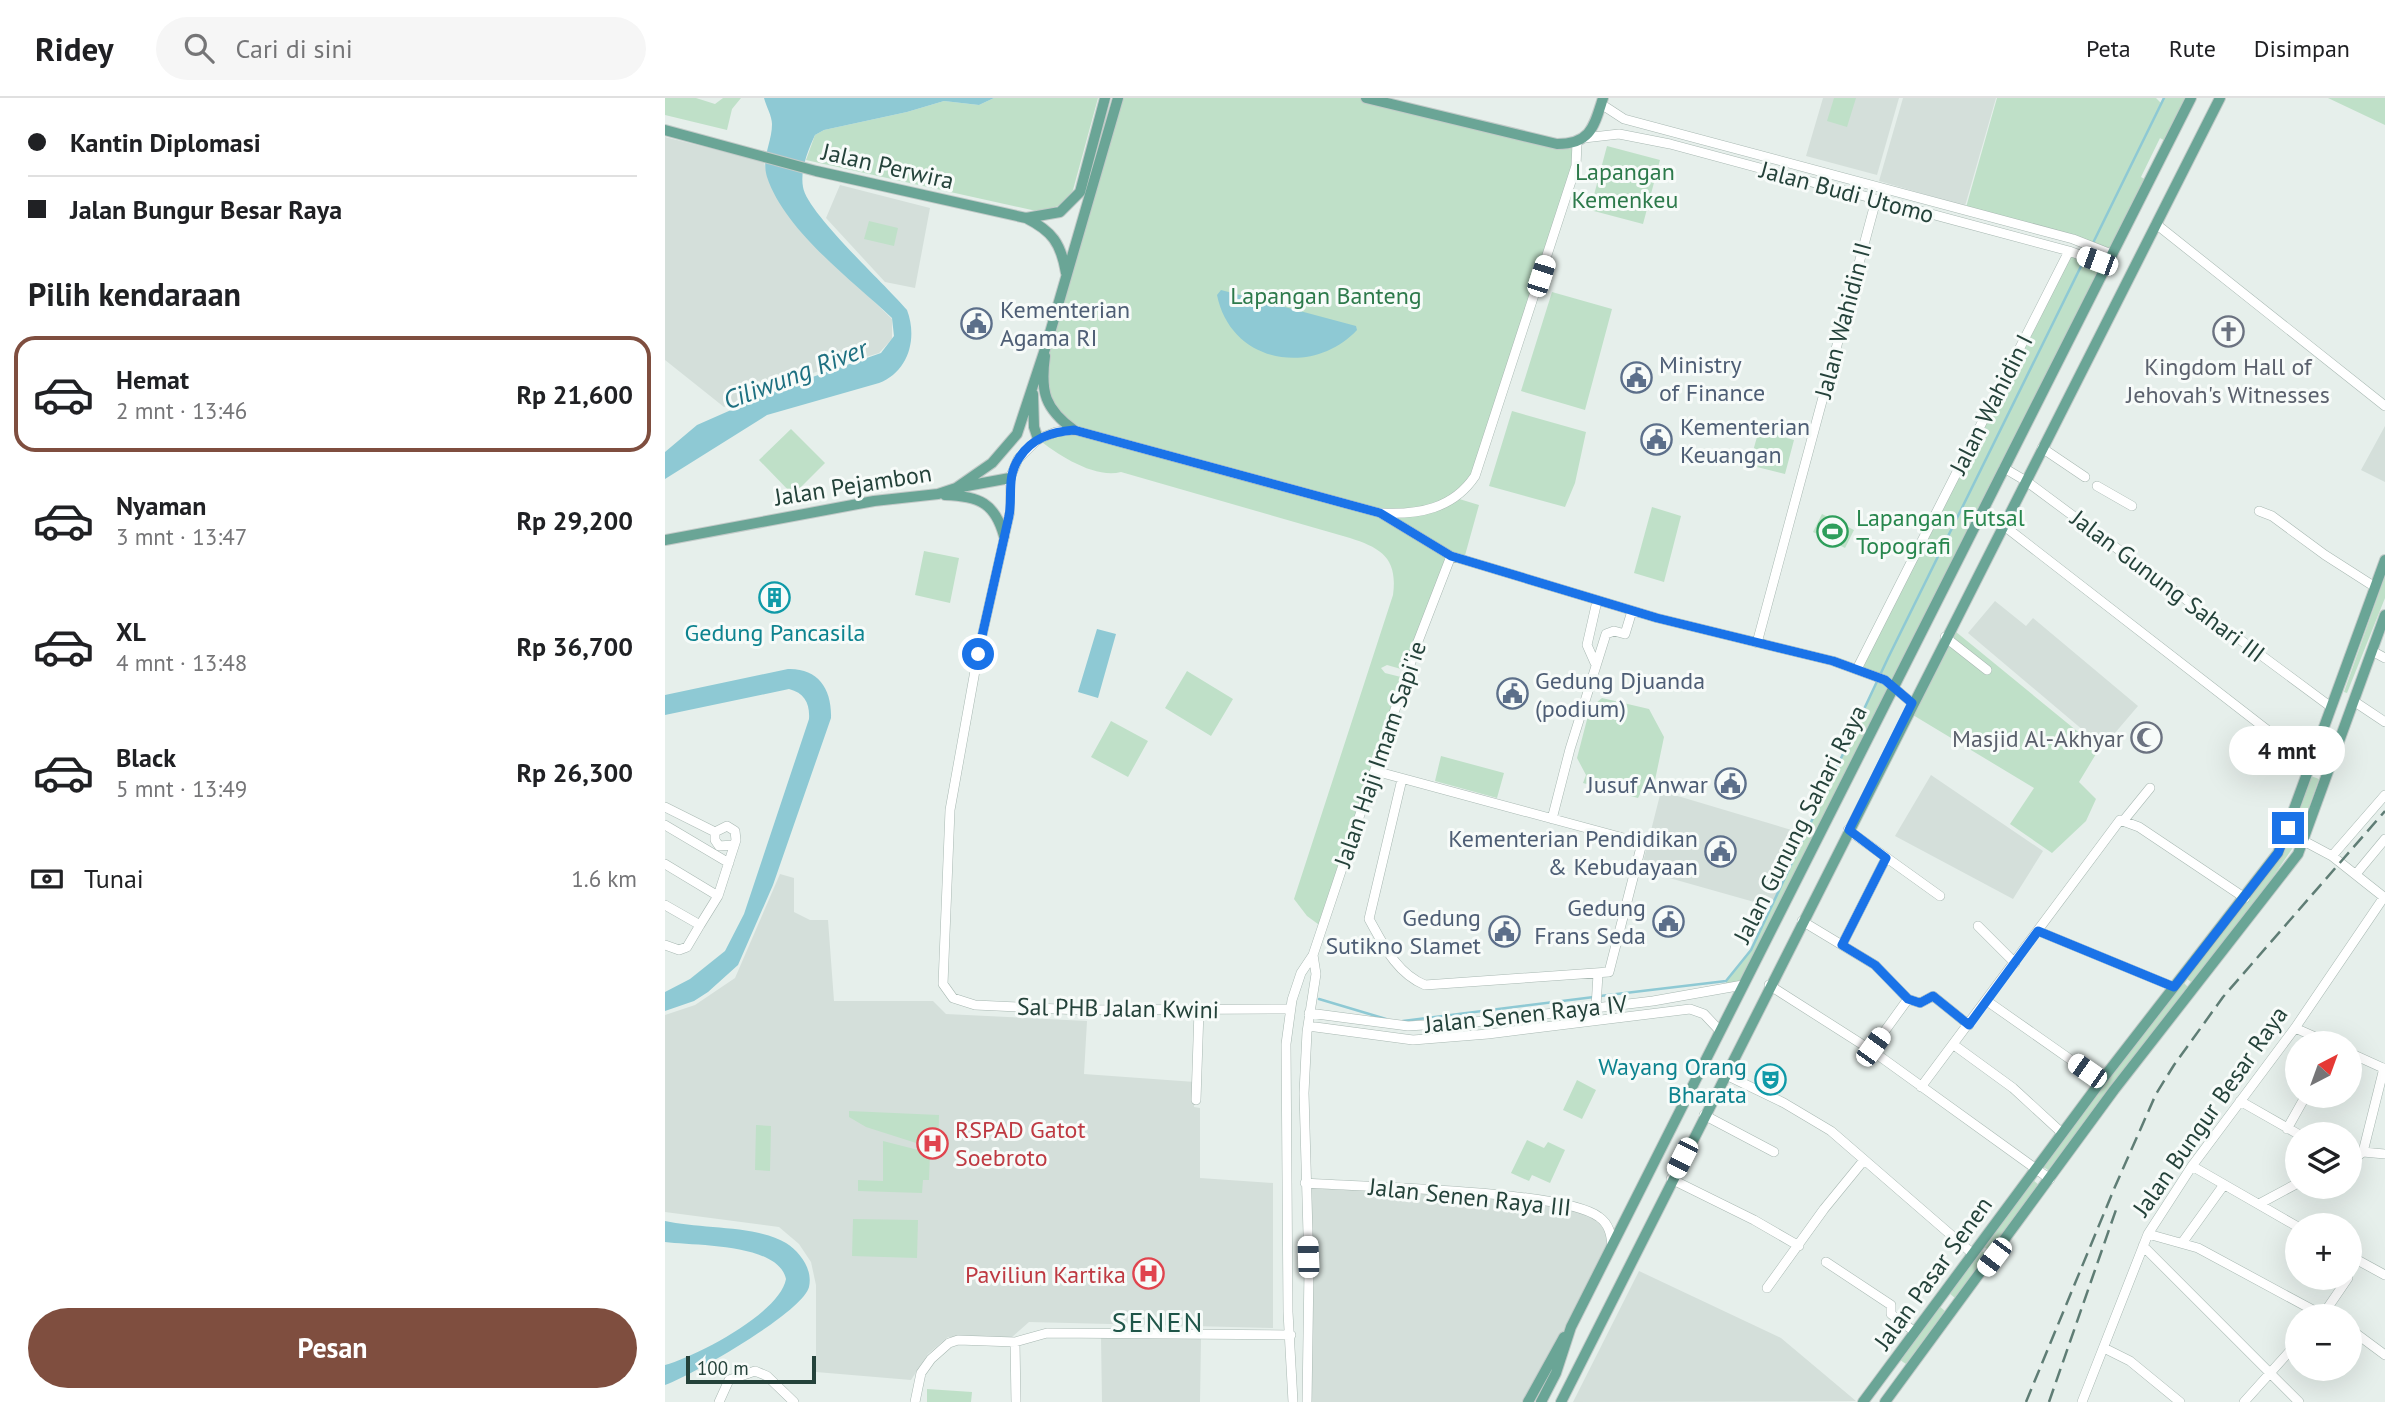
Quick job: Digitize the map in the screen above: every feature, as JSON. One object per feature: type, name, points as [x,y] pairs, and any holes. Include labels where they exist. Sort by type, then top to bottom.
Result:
[{"type":"main road","points":[[1026,218],[1060,212],[1080,192],[1105,98]]},
{"type":"main road","points":[[1074,430],[1049,407],[1044,393],[1047,343],[1118,98]]},
{"type":"main road","points":[[1366,98],[1557,144],[1581,140],[1593,128],[1602,101]]},
{"type":"main road","name":"Jalan Gunung Sahari Raya","points":[[1612,1247],[1743,985],[1885,680],[2004,468],[2105,258],[2190,98]]},
{"type":"main road","name":"Jalan Gunung Sahari Raya","points":[[1561,1402],[1724,1074],[2220,98]]},
{"type":"main road","name":"Jalan Perwira","points":[[665,130],[816,171],[1026,218],[1045,228],[1058,240],[1067,278]]},
{"type":"main road","name":"Jalan Pejambon","points":[[665,540],[874,501],[938,494],[956,488],[992,463],[1016,436],[1047,343]]},
{"type":"main road","points":[[1033,384],[1034,427],[1038,439]]},
{"type":"main road","points":[[956,488],[1010,478]]},
{"type":"main road","points":[[938,494],[967,496],[987,505],[997,513],[1004,536]]},
{"type":"main road","points":[[2036,1168],[2278,853],[2385,560]]},
{"type":"main road","points":[[2050,1179],[2114,1090],[2291,864],[2305,839],[2385,615]]},
{"type":"main road","points":[[2329,712],[2346,705],[2361,682]]},
{"type":"main road","points":[[2329,712],[2337,715],[2351,714]]},
{"type":"main road","points":[[2329,712],[2346,726]]},
{"type":"main road","name":"Jalan Pasar Senen","points":[[1863,1402],[2036,1168]]},
{"type":"main road","name":"Jalan Pasar Senen","points":[[1885,1402],[2050,1179]]},
{"type":"main road","points":[[1528,1402],[1612,1247]]},
{"type":"main road","points":[[1941,1297],[1956,1308]]},
{"type":"main road","points":[[1541,1402],[1556,1373],[1571,1327]]},
{"type":"street","name":"Jalan Budi Utomo","points":[[1602,101],[1624,118],[2082,242],[2105,258]]},
{"type":"street","name":"Jalan Budi Utomo","points":[[1581,140],[1629,135],[2079,254],[2105,258]]},
{"type":"street","points":[[1004,536],[1010,512],[1010,478],[1018,459],[1038,439],[1056,432],[1074,430],[1380,513],[1405,515],[1429,510],[1455,498],[1475,476],[1576,166],[1581,140]]},
{"type":"street","name":"Jalan Wahidin II","points":[[1757,643],[1875,200]]},
{"type":"street","points":[[2156,224],[2385,406]]},
{"type":"street","name":"Jalan Wahidin I","points":[[1857,669],[2069,251]]},
{"type":"street","points":[[2042,448],[2085,477]]},
{"type":"street","name":"Jalan Gunung Sahari III","points":[[2004,468],[2026,481],[2329,712]]},
{"type":"street","points":[[2097,485],[2132,506]]},
{"type":"street","points":[[2259,511],[2272,516],[2375,587]]},
{"type":"street","points":[[1380,513],[1451,556],[1632,611],[1857,669],[1885,680],[1912,703]]},
{"type":"street","points":[[2003,525],[2310,763],[2328,772]]},
{"type":"street","name":"Sal PHB Jalan Kwini","points":[[1004,536],[950,810],[941,975],[948,994],[960,1002],[975,1005],[1199,1010],[1290,1009]]},
{"type":"street","name":"Jalan Haji Imam Sapi'ie","points":[[1293,1402],[1286,1093],[1290,1009],[1301,973],[1313,955],[1417,645],[1451,556]]},
{"type":"street","points":[[1595,663],[1587,645],[1597,601]]},
{"type":"street","points":[[1552,819],[1595,663],[1606,634],[1609,631],[1625,634],[1632,611]]},
{"type":"street","points":[[1945,637],[1987,670]]},
{"type":"street","points":[[2372,651],[2385,658]]},
{"type":"street","points":[[2355,702],[2385,722]]},
{"type":"street","points":[[1375,771],[1642,843],[1609,972],[1425,985],[1405,973],[1391,957],[1369,919],[1402,779]]},
{"type":"street","points":[[1921,1087],[2117,822],[2124,820],[2150,788]]},
{"type":"street","points":[[2332,856],[2385,795]]},
{"type":"street","points":[[665,807],[715,832]]},
{"type":"street","points":[[2124,820],[2245,898]]},
{"type":"street","points":[[665,825],[729,863]]},
{"type":"street","points":[[665,945],[680,950],[687,947],[718,896],[736,835],[732,828],[724,826],[715,832]]},
{"type":"street","points":[[1849,830],[1940,896]]},
{"type":"street","points":[[715,832],[715,840],[719,846],[733,845]]},
{"type":"street","points":[[2287,832],[2305,839],[2332,856],[2384,897]]},
{"type":"street","points":[[2356,874],[2385,839]]},
{"type":"street","points":[[1842,945],[1886,858]]},
{"type":"street","points":[[665,864],[718,896]]},
{"type":"street","name":"Jalan Bungur Besar Raya","points":[[2082,1402],[2148,1234],[2192,1166],[2295,1028],[2384,897]]},
{"type":"street","points":[[665,905],[700,925]]},
{"type":"street","points":[[1802,921],[1884,972],[1908,999],[1920,1003],[1933,996],[1969,1025]]},
{"type":"street","points":[[1977,926],[2015,963]]},
{"type":"street","points":[[2038,931],[2174,987]]},
{"type":"street","name":"Jalan Haji Imam Sapi'ie","points":[[1307,1402],[1309,1269],[1304,1093],[1308,1026],[1316,974],[1313,955]]},
{"type":"street","points":[[1596,1007],[1598,974]]},
{"type":"street","name":"Jalan Senen Raya IV","points":[[1310,1013],[1413,1026],[1487,1021],[1639,1003],[1743,985]]},
{"type":"street","points":[[1769,985],[1871,1050],[2050,1179]]},
{"type":"street","points":[[1871,1050],[1908,999]]},
{"type":"street","points":[[1987,1001],[2101,1081]]},
{"type":"street","points":[[1639,1003],[1641,1015]]},
{"type":"street","points":[[1196,1100],[1199,1010]]},
{"type":"street","name":"Jalan Senen Raya IV","points":[[1308,1026],[1413,1040],[1696,1010],[1720,1031]]},
{"type":"street","points":[[1487,1021],[1489,1034]]},
{"type":"street","points":[[1413,1026],[1413,1040]]},
{"type":"street","points":[[2295,1028],[2302,1031]]},
{"type":"street","points":[[1954,1045],[2013,1088],[2062,1133]]},
{"type":"street","points":[[2363,1059],[2385,1068],[2363,1152],[2385,1154]]},
{"type":"street","points":[[1724,1074],[1814,1119],[1973,1254]]},
{"type":"street","points":[[1286,1093],[1304,1093]]},
{"type":"street","points":[[2240,1101],[2285,1128]]},
{"type":"street","points":[[1704,1115],[1774,1152]]},
{"type":"street","points":[[1767,1288],[1823,1209],[1864,1160]]},
{"type":"street","points":[[2192,1166],[2285,1219]]},
{"type":"street","points":[[1671,1179],[1743,1214],[1798,1245]]},
{"type":"street","name":"Jalan Senen Raya III","points":[[1305,1183],[1514,1197],[1572,1205],[1602,1218],[1611,1231],[1612,1247]]},
{"type":"street","points":[[2182,1243],[2223,1186]]},
{"type":"street","points":[[2259,1204],[2285,1190]]},
{"type":"street","points":[[2148,1234],[2182,1243],[2302,1304]]},
{"type":"street","points":[[2143,1246],[2299,1402]]},
{"type":"street","points":[[1826,1262],[1891,1304],[1891,1314],[1915,1332]]},
{"type":"street","points":[[2362,1262],[2385,1275]]},
{"type":"street","points":[[915,1402],[921,1373],[936,1353],[958,1340],[1015,1342],[1047,1333],[1291,1335]]},
{"type":"street","points":[[2362,1338],[2385,1355]]},
{"type":"street","points":[[1015,1342],[1016,1402]]},
{"type":"street","points":[[2104,1348],[2130,1361],[2180,1402]]},
{"type":"street","points":[[2244,1402],[2285,1356]]},
{"type":"street","points":[[719,1402],[729,1380],[755,1371],[767,1376],[794,1402]]},
{"type":"shaded area","points":[[1823,98],[1899,98],[1877,175],[1806,156]]},
{"type":"shaded area","points":[[1903,98],[1996,98],[1965,206],[1879,181]]},
{"type":"shaded area","points":[[665,137],[764,162],[768,179],[797,227],[892,319],[892,339],[879,353],[803,376],[724,407],[665,360]]},
{"type":"shaded area","points":[[840,185],[930,208],[915,288],[885,282],[826,218]]},
{"type":"shaded area","points":[[2385,426],[2385,482],[2361,470]]},
{"type":"shaded area","points":[[1995,601],[2026,626],[2033,618],[2138,706],[2103,747],[1968,633]]},
{"type":"shaded area","points":[[1931,775],[2043,851],[2013,899],[1895,836]]},
{"type":"shaded area","name":"Kementerian Pendidikan & Kebudayaan","points":[[1661,791],[1805,834],[1772,907],[1641,870]]},
{"type":"shaded area","name":"RSPAD Gatot Soebroto","points":[[780,874],[794,878],[794,912],[810,920],[828,920],[834,1001],[933,1001],[946,1014],[1087,1021],[1084,1074],[1195,1082],[1194,1107],[1200,1108],[1200,1178],[1273,1183],[1273,1328],[1029,1322],[1012,1337],[948,1337],[928,1354],[911,1380],[816,1372],[816,1285],[811,1262],[799,1244],[779,1227],[665,1212],[665,1015],[695,1005],[735,978]]},
{"type":"shaded area","points":[[1305,1183],[1514,1197],[1602,1218],[1612,1247],[1528,1402],[1307,1402]]},
{"type":"shaded area","points":[[1639,1271],[1781,1338],[1856,1401],[1573,1402]]},
{"type":"shaded area","points":[[1101,1337],[1201,1339],[1200,1402],[1102,1402]]},
{"type":"green space","points":[[665,98],[696,98],[715,104],[723,98],[741,98],[732,109],[727,130],[665,115]]},
{"type":"green space","points":[[994,98],[1098,98],[1073,190],[1063,204],[1041,212],[806,160],[815,135],[824,130],[944,101],[979,105]]},
{"type":"green space","name":"Lapangan Banteng","points":[[1118,98],[1370,98],[1577,143],[1577,155],[1475,476],[1456,498],[1479,505],[1464,559],[1451,556],[1408,671],[1387,665],[1381,668],[1385,673],[1405,678],[1322,927],[1307,916],[1294,899],[1393,595],[1394,582],[1390,563],[1371,546],[1350,538],[1121,472],[1089,469],[1066,458],[1038,439],[1073,431],[1049,406],[1045,363]]},
{"type":"green space","points":[[1834,98],[1856,98],[1847,127],[1827,121]]},
{"type":"green space","points":[[1997,98],[2156,98],[2161,103],[2163,98],[2190,98],[2167,142],[2160,138],[2141,177],[2148,181],[2111,254],[1965,211]]},
{"type":"green space","points":[[2328,98],[2385,98],[2385,125]]},
{"type":"green space","name":"Lapangan Kemenkeu","points":[[1607,146],[1660,160],[1643,224],[1590,210]]},
{"type":"green space","points":[[869,221],[898,228],[894,246],[864,239]]},
{"type":"green space","points":[[2069,251],[2107,265],[1743,985],[1726,989],[1726,981],[1751,950],[1878,678],[1857,669]]},
{"type":"green space","points":[[1552,292],[1612,309],[1585,410],[1521,391]]},
{"type":"green space","points":[[1512,411],[1586,432],[1575,483],[1565,507],[1489,486]]},
{"type":"green space","points":[[791,429],[825,463],[793,495],[759,460]]},
{"type":"green space","points":[[1759,430],[1794,440],[1785,474],[1749,465]]},
{"type":"green space","points":[[1652,507],[1681,516],[1664,582],[1634,573]]},
{"type":"green space","name":"Lapangan Futsal Topografi","points":[[1822,514],[1854,530],[1845,548],[1813,532]]},
{"type":"green space","points":[[924,551],[959,558],[950,603],[915,595]]},
{"type":"green space","points":[[2385,576],[2385,598],[2347,693],[2344,692]]},
{"type":"green space","points":[[1950,627],[2099,749],[2079,782],[2096,799],[2086,821],[2052,853],[2010,824],[2034,788],[1908,712]]},
{"type":"green space","points":[[1187,671],[1233,699],[1211,736],[1165,708]]},
{"type":"green space","points":[[1602,698],[1649,709],[1664,737],[1654,785],[1641,792],[1638,798],[1583,783],[1586,775],[1577,758],[1590,708]]},
{"type":"green space","points":[[1111,721],[1148,741],[1128,777],[1091,757]]},
{"type":"green space","points":[[1441,756],[1504,773],[1497,798],[1435,781]]},
{"type":"green space","points":[[2311,776],[2319,779],[2300,832],[2292,830]]},
{"type":"green space","points":[[2289,844],[2294,846],[2256,902],[2191,982],[2186,978]]},
{"type":"green space","points":[[2183,982],[2188,987],[2048,1170],[2042,1166]]},
{"type":"green space","points":[[1577,1080],[1596,1090],[1582,1119],[1563,1110]]},
{"type":"green space","points":[[849,1111],[939,1115],[938,1150],[866,1127],[849,1117]]},
{"type":"green space","points":[[756,1125],[771,1126],[770,1171],[755,1170]]},
{"type":"green space","points":[[1527,1140],[1544,1148],[1548,1142],[1565,1150],[1550,1183],[1532,1175],[1529,1181],[1511,1173]]},
{"type":"green space","points":[[883,1141],[930,1153],[929,1180],[923,1180],[922,1193],[858,1191],[858,1180],[883,1181]]},
{"type":"green space","points":[[2033,1180],[2039,1185],[1991,1251],[1984,1247]]},
{"type":"green space","points":[[853,1219],[918,1220],[917,1258],[852,1256]]},
{"type":"green space","points":[[1982,1251],[1988,1256],[1955,1298],[1949,1293]]},
{"type":"green space","points":[[1939,1306],[1945,1311],[1906,1364],[1900,1360]]},
{"type":"green space","points":[[927,1389],[972,1392],[971,1402],[927,1402]]},
{"type":"water","points":[[764,98],[994,98],[979,105],[944,101],[824,130],[815,135],[804,167],[803,187],[808,199],[832,231],[907,310],[911,343],[904,363],[889,378],[879,383],[767,415],[665,479],[665,452],[697,425],[781,388],[881,353],[894,336],[892,318],[821,254],[776,197],[765,170],[772,124]]},
{"type":"water","points":[[1221,290],[1356,326],[1357,330],[1339,345],[1319,354],[1297,358],[1276,356],[1256,349],[1239,336],[1225,318],[1217,295]]},
{"type":"water","points":[[1097,629],[1116,634],[1098,698],[1078,692]]},
{"type":"water","points":[[788,669],[808,672],[821,682],[829,698],[831,718],[773,885],[738,965],[694,1001],[665,1011],[665,992],[690,979],[725,951],[744,914],[809,714],[803,696],[789,689],[665,715],[665,695]]},
{"type":"water","points":[[665,1221],[744,1230],[774,1237],[796,1251],[807,1268],[810,1280],[802,1298],[767,1327],[721,1356],[665,1385],[665,1365],[697,1353],[754,1319],[769,1306],[786,1279],[780,1267],[752,1253],[734,1248],[665,1242]]},
{"type":"waterway","points":[[2093,243],[2164,98]]},
{"type":"waterway","points":[[1600,996],[1726,981],[1751,950],[1888,658],[2090,248]]},
{"type":"waterway","points":[[1403,1021],[1594,997]]},
{"type":"waterway","points":[[1319,999],[1386,1019]]},
{"type":"railway","points":[[2026,1402],[2156,1094],[2223,997],[2385,811]]},
{"type":"railway","points":[[2049,1402],[2118,1204]]},
{"type":"place","name":"Kementerian Agama RI","points":[[977,323]]},
{"type":"place","name":"Kingdom Hall of Jehovah's Witnesses","points":[[2228,332]]},
{"type":"place","name":"Ministry of Finance","points":[[1636,378]]},
{"type":"place","name":"Kementerian Keuangan","points":[[1657,440]]},
{"type":"place","name":"Lapangan Futsal Topografi","points":[[1833,531]]},
{"type":"place","name":"Gedung Pancasila","points":[[775,598]]},
{"type":"place","name":"Gedung Djuanda (podium)","points":[[1512,694]]},
{"type":"place","name":"Masjid Al-Akhyar","points":[[2147,738]]},
{"type":"place","name":"Jusuf Anwar","points":[[1731,784]]},
{"type":"place","name":"Kementerian Pendidikan & Kebudayaan","points":[[1721,852]]},
{"type":"place","name":"Gedung Frans Seda","points":[[1669,921]]},
{"type":"place","name":"Gedung Sutikno Slamet","points":[[1504,931]]},
{"type":"place","name":"Wayang Orang Bharata","points":[[1770,1080]]},
{"type":"place","name":"RSPAD Gatot Soebroto","points":[[932,1143]]},
{"type":"place","name":"Paviliun Kartika","points":[[1149,1274]]},
{"type":"district","name":"SENEN","points":[[1158,1321]]},
{"type":"route","points":[[978,654],[1010,512],[1008,485],[1018,459],[1038,439],[1056,432],[1074,430],[1380,513],[1451,556],[1597,601],[1833,661],[1874,675],[1894,685],[1912,703],[1849,830],[1886,858],[1842,945],[1884,972],[1908,999],[1920,1003],[1933,996],[1969,1025],[2038,931],[2174,987],[2278,853],[2288,828]]},
{"type":"water label","name":"Ciliwung River","points":[[795,374]]}]
